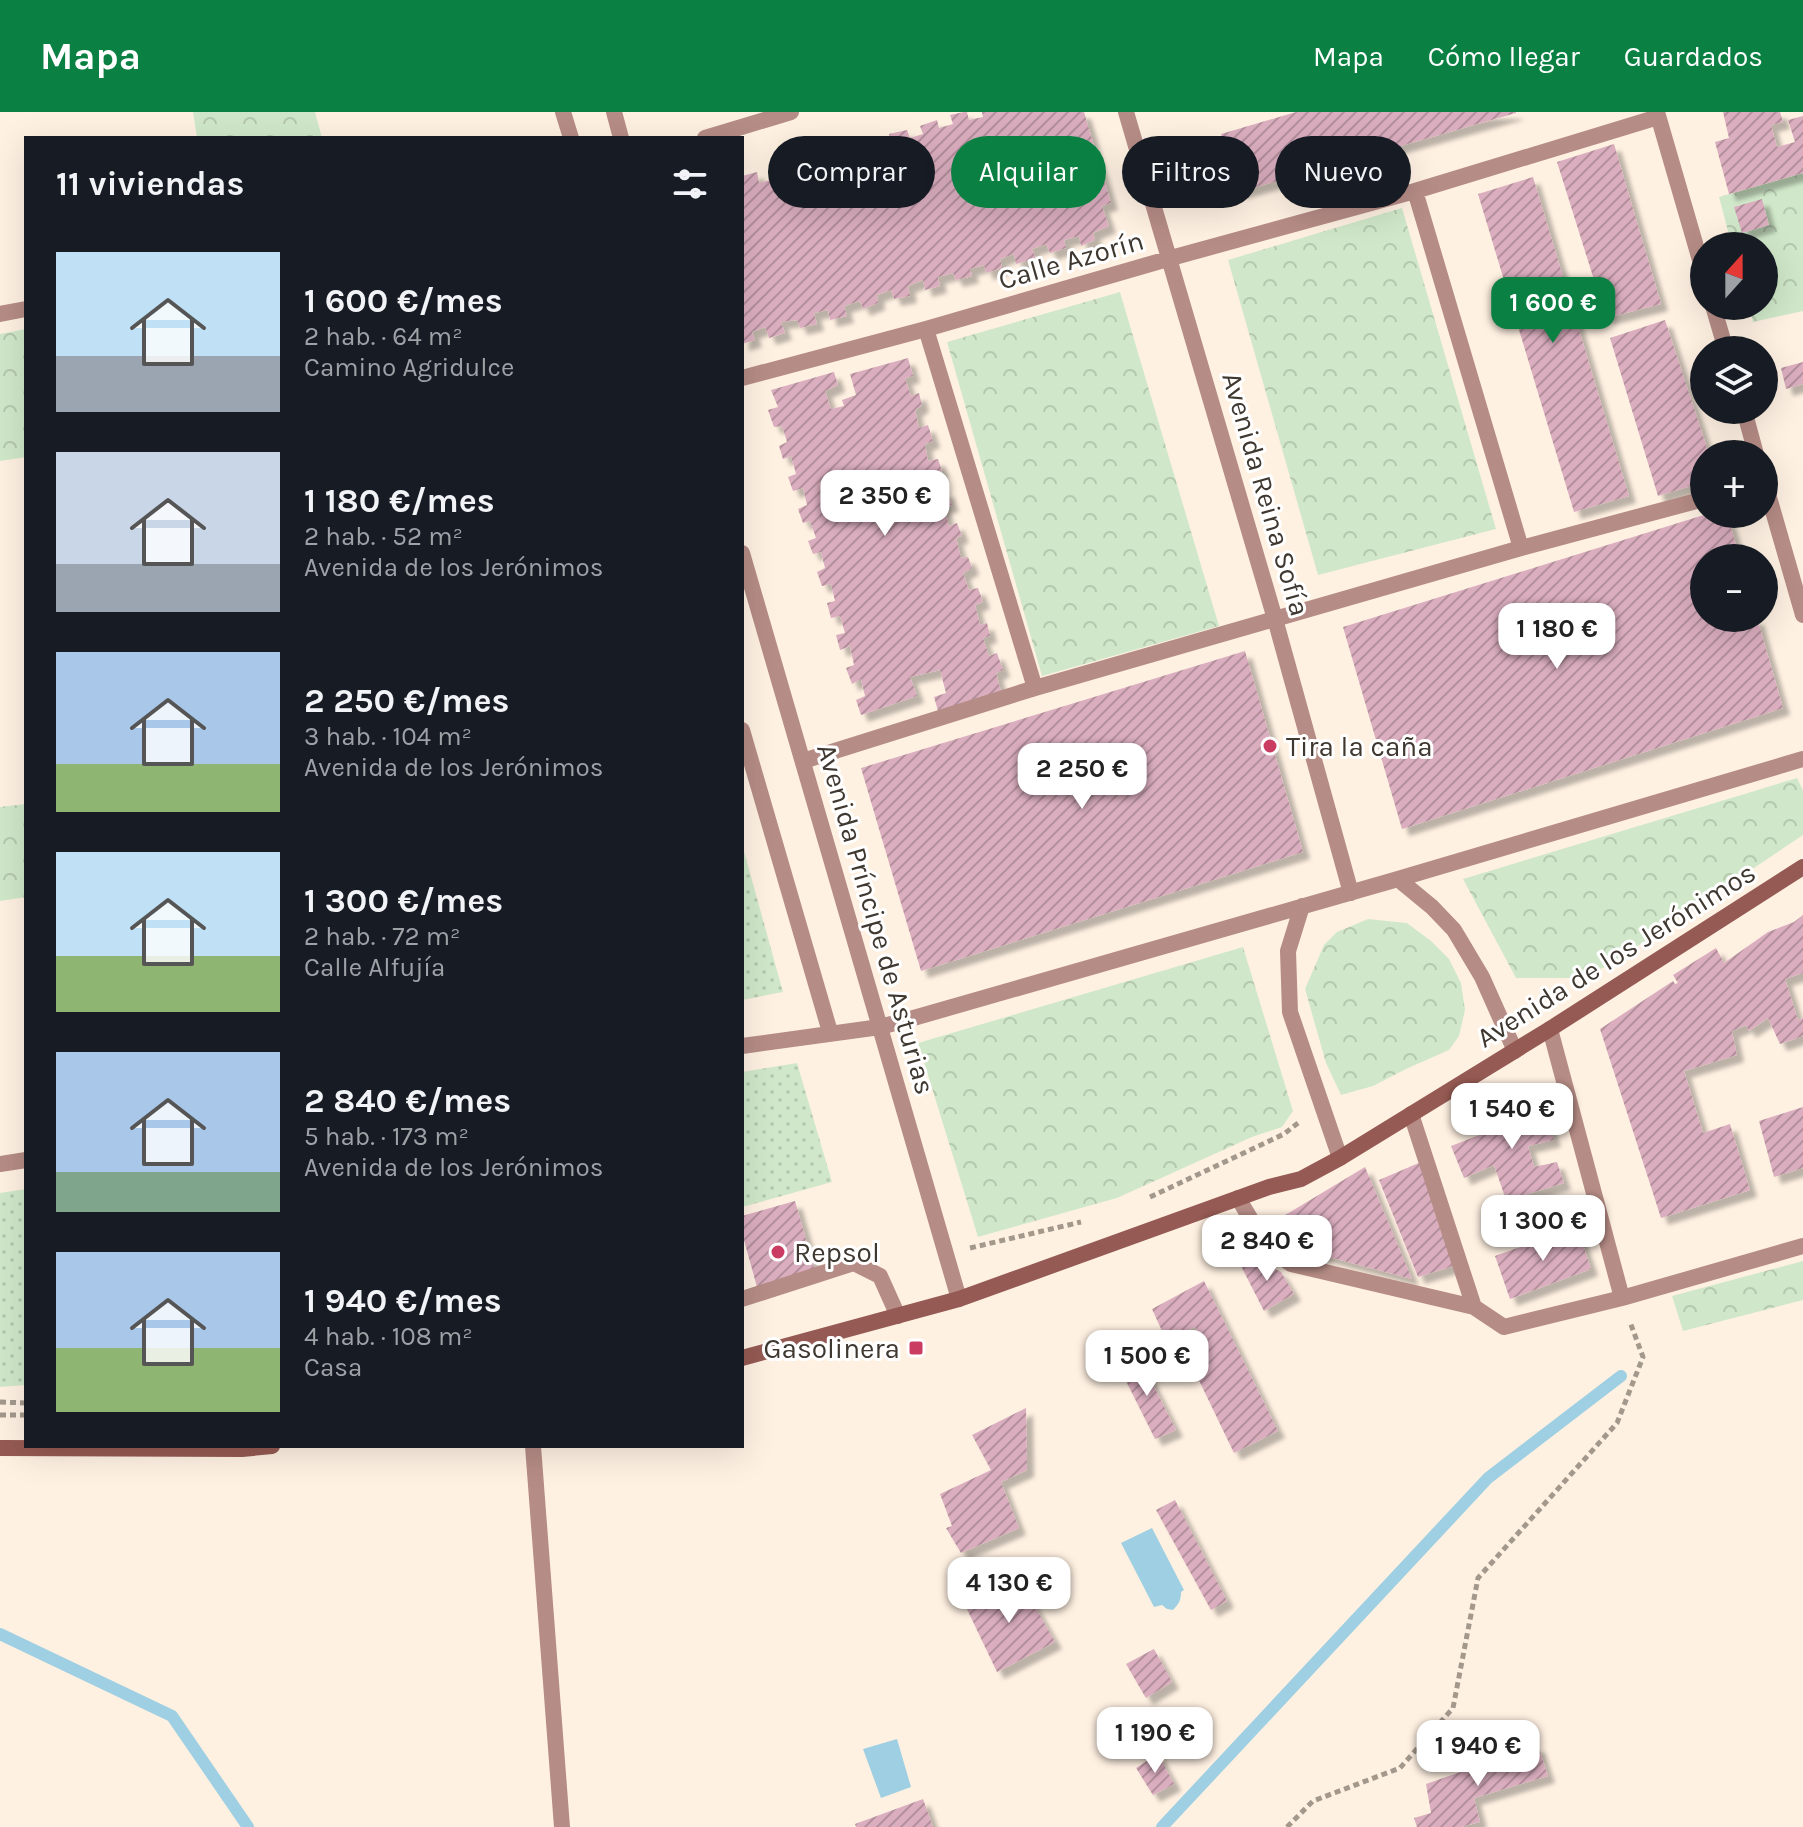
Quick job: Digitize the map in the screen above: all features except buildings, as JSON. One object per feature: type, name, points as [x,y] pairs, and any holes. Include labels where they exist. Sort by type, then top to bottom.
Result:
[{"type":"main road","name":"Avenida de los Jerónimos","points":[[744,1357],[959,1299],[1269,1187],[1301,1179],[1515,1051],[1803,867]]},
{"type":"main road","points":[[0,1448],[252,1448]]},
{"type":"street","points":[[563,112],[570,136]]},
{"type":"street","points":[[614,112],[620,136]]},
{"type":"street","points":[[712,136],[791,112]]},
{"type":"street","name":"Avenida Reina Sofía","points":[[1126,112],[1171,258],[1351,893]]},
{"type":"street","points":[[1658,115],[1692,232]]},
{"type":"street","name":"Calle Azorín","points":[[744,377],[1415,191],[1658,115]]},
{"type":"street","points":[[1415,191],[1521,548]]},
{"type":"street","points":[[0,314],[24,309]]},
{"type":"street","points":[[926,329],[1035,688]]},
{"type":"street","points":[[803,761],[1035,688],[1521,548],[1690,503]]},
{"type":"street","points":[[1777,528],[1803,615]]},
{"type":"street","name":"Avenida Príncipe de Asturias","points":[[744,560],[959,1299]]},
{"type":"street","points":[[744,737],[830,1032]]},
{"type":"street","points":[[744,1046],[880,1027],[1351,893],[1803,759]]},
{"type":"street","points":[[1398,879],[1454,930],[1482,977],[1515,1051]]},
{"type":"street","points":[[1302,906],[1288,951],[1290,1012],[1340,1158]]},
{"type":"street","points":[[1550,1029],[1622,1298]]},
{"type":"street","points":[[1411,1114],[1474,1307]]},
{"type":"street","points":[[0,1164],[24,1160]]},
{"type":"street","points":[[1238,1198],[1268,1248],[1291,1264],[1474,1307],[1504,1327],[1622,1298],[1803,1246]]},
{"type":"street","points":[[744,1298],[854,1263],[880,1276],[898,1316]]},
{"type":"street","points":[[533,1448],[562,1827]]},
{"type":"path","points":[[1141,1202],[1284,1134],[1322,1105]]},
{"type":"path","points":[[946,1253],[1082,1222]]},
{"type":"path","points":[[1287,1827],[1313,1801],[1400,1768],[1453,1708],[1478,1578],[1617,1423],[1643,1357],[1622,1298]]},
{"type":"path","points":[[0,1402],[24,1403]]},
{"type":"path","points":[[0,1415],[24,1415]]},
{"type":"green space","points":[[193,112],[315,112],[321,136],[197,136]]},
{"type":"green space","points":[[1803,173],[1803,311],[1778,316],[1778,232],[1728,232],[1719,197]]},
{"type":"green space","points":[[1402,208],[1496,529],[1318,575],[1228,260]]},
{"type":"green space","points":[[1120,292],[1219,626],[1042,676],[947,342]]},
{"type":"green space","points":[[24,329],[24,457],[0,461],[0,334]]},
{"type":"green space","points":[[1797,778],[1803,790],[1803,835],[1608,966],[1576,978],[1516,978],[1463,879]]},
{"type":"green space","points":[[24,804],[24,897],[0,901],[0,807]]},
{"type":"green space","points":[[744,851],[783,992],[744,1000]]},
{"type":"green space","points":[[1368,919],[1407,923],[1431,941],[1449,959],[1461,983],[1465,1010],[1459,1036],[1449,1050],[1373,1086],[1341,1095],[1326,1063],[1305,989],[1324,945],[1337,932]]},
{"type":"green space","points":[[1243,947],[1293,1111],[1282,1127],[1252,1137],[1117,1198],[978,1237],[918,1043]]},
{"type":"green space","points":[[797,1063],[832,1182],[744,1206],[744,1072]]},
{"type":"green space","points":[[24,1189],[24,1385],[0,1387],[0,1193]]},
{"type":"green space","points":[[1803,1261],[1803,1300],[1683,1331],[1672,1296]]},
{"type":"water","points":[[1152,1528],[1184,1590],[1173,1610],[1162,1605],[1154,1607],[1121,1543]]},
{"type":"water","points":[[897,1739],[911,1787],[881,1798],[863,1749]]},
{"type":"waterway","points":[[1162,1827],[1488,1478],[1621,1376]]},
{"type":"waterway","points":[[0,1634],[172,1716],[248,1827]]},
{"type":"place","name":"Tira la caña","points":[[1270,746]]},
{"type":"place","name":"Repsol","points":[[778,1252]]},
{"type":"place","name":"Gasolinera","points":[[916,1348]]}]
